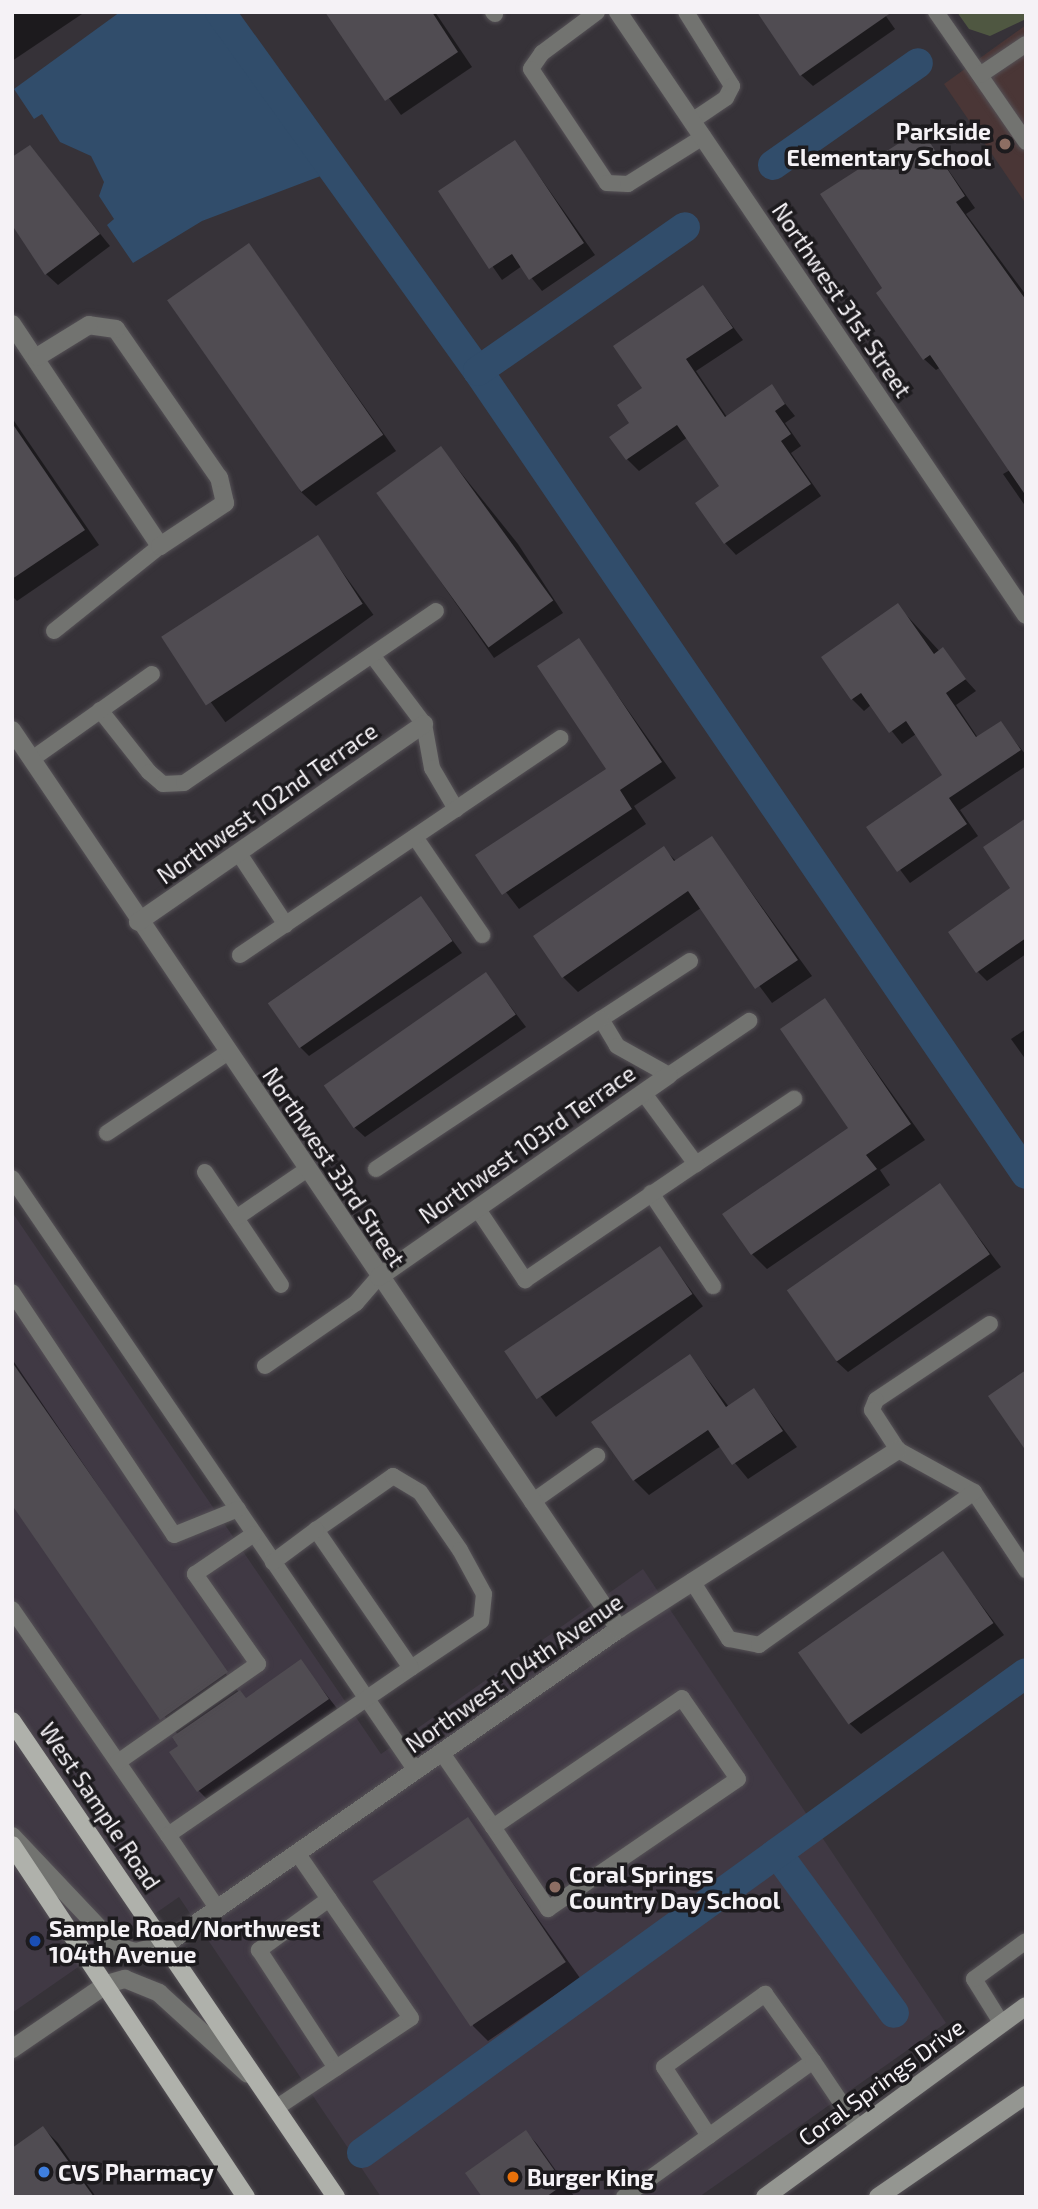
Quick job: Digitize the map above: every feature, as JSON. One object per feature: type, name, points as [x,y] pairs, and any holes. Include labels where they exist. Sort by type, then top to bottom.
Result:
[{"type":"main road","name":"West Sample Road","points":[[12,1721],[336,2197]]},
{"type":"main road","points":[[12,1845],[107,1984],[246,2197]]},
{"type":"main road","name":"Coral Springs Drive","points":[[765,2197],[1026,2006]]},
{"type":"main road","points":[[878,2197],[1026,2095]]},
{"type":"street","name":"Northwest 31st Street","points":[[618,12],[1026,615]]},
{"type":"street","points":[[12,324],[37,357],[160,546],[225,503],[219,478],[116,329],[89,325],[37,357]]},
{"type":"street","name":"Northwest 102nd Terrace","points":[[138,922],[424,724]]},
{"type":"street","name":"Northwest 33rd Street","points":[[12,730],[138,922],[619,1629]]},
{"type":"street","name":"Northwest 103rd Terrace","points":[[379,1277],[669,1075]]},
{"type":"street","name":"Northwest 104th Avenue","points":[[164,1944],[619,1629],[898,1450]]},
{"type":"street","points":[[12,1836],[117,1947],[135,1952],[164,1944]]},
{"type":"street","points":[[12,2049],[107,1984],[125,1979],[159,1993],[259,2083]]},
{"type":"lane","points":[[597,12],[542,53],[531,69],[607,183],[628,184],[703,137]]},
{"type":"lane","points":[[686,12],[732,86],[726,98],[692,121]]},
{"type":"lane","points":[[936,12],[1026,142]]},
{"type":"lane","points":[[980,75],[1026,44]]},
{"type":"lane","points":[[54,631],[160,546]]},
{"type":"lane","points":[[100,710],[149,772],[163,784],[184,783],[436,611]]},
{"type":"lane","points":[[372,655],[424,724],[432,768],[456,809]]},
{"type":"lane","points":[[32,759],[152,674]]},
{"type":"lane","points":[[240,955],[561,738]]},
{"type":"lane","points":[[415,837],[482,935]]},
{"type":"lane","points":[[238,852],[286,925]]},
{"type":"lane","points":[[376,1169],[690,961]]},
{"type":"lane","points":[[601,1019],[617,1046],[669,1075],[749,1021]]},
{"type":"lane","points":[[107,1133],[227,1053]]},
{"type":"lane","points":[[643,1092],[696,1164]]},
{"type":"lane","points":[[477,1208],[524,1280],[794,1099]]},
{"type":"lane","points":[[236,1218],[306,1170]]},
{"type":"lane","points":[[205,1172],[281,1285]]},
{"type":"lane","points":[[12,1178],[416,1771]]},
{"type":"lane","points":[[651,1193],[713,1286]]},
{"type":"lane","points":[[265,1366],[356,1303],[379,1277]]},
{"type":"lane","points":[[12,1292],[174,1535],[238,1509]]},
{"type":"lane","points":[[990,1324],[876,1400],[872,1410],[898,1450],[974,1492],[1026,1570]]},
{"type":"lane","points":[[532,1502],[597,1456]]},
{"type":"lane","points":[[168,1835],[481,1621],[484,1594],[460,1550],[420,1492],[393,1476],[273,1562]]},
{"type":"lane","points":[[692,1581],[729,1639],[759,1645],[974,1492]]},
{"type":"lane","points":[[316,1530],[411,1668]]},
{"type":"lane","points":[[118,1762],[258,1664],[195,1574],[254,1534]]},
{"type":"lane","points":[[12,1609],[217,1908]]},
{"type":"lane","points":[[442,1753],[548,1909],[738,1779],[682,1698],[493,1827]]},
{"type":"lane","points":[[276,2108],[411,2018],[297,1853]]},
{"type":"lane","points":[[329,1899],[259,1950],[336,2068]]},
{"type":"lane","points":[[1002,2024],[974,1979],[1026,1941]]},
{"type":"lane","points":[[709,2136],[664,2067],[765,1994],[814,2061],[858,2129]]},
{"type":"lane","points":[[624,2197],[814,2061]]},
{"type":"shaded area","name":"Parkside Elementary School","points":[[1026,25],[1026,204],[944,84]]},
{"type":"shaded area","points":[[12,1212],[381,1754],[643,1569],[946,2023],[699,2197],[381,2197],[179,1897],[12,2013]]},
{"type":"green space","points":[[957,12],[1026,12],[1026,19],[990,36],[969,29]]},
{"type":"water","points":[[120,12],[220,12],[334,171],[202,221],[133,263],[107,225],[114,219],[99,196],[104,182],[91,156],[60,142],[42,114],[34,119],[14,89]]},
{"type":"building","points":[[325,12],[432,12],[458,52],[385,101]]},
{"type":"building","points":[[757,12],[892,12],[800,76]]},
{"type":"building","points":[[921,129],[965,196],[956,202],[1026,300],[1026,496],[930,355],[923,360],[876,293],[882,288],[820,194]]},
{"type":"building","points":[[515,140],[584,243],[529,280],[512,254],[489,269],[438,191]]},
{"type":"building","points":[[30,145],[100,234],[45,275],[12,225],[12,157]]},
{"type":"building","points":[[249,243],[383,435],[301,492],[167,300]]},
{"type":"building","points":[[703,285],[733,328],[686,359],[725,417],[772,384],[785,404],[775,411],[791,434],[781,441],[811,484],[724,544],[695,503],[719,486],[677,425],[626,460],[609,437],[629,423],[617,405],[642,388],[613,346]]},
{"type":"building","points":[[12,423],[85,530],[12,579]]},
{"type":"building","points":[[441,446],[553,601],[489,648],[376,493]]},
{"type":"building","points":[[318,535],[363,604],[206,706],[161,637]]},
{"type":"building","points":[[898,603],[934,654],[943,647],[966,679],[946,693],[976,737],[1001,721],[1021,750],[949,798],[967,824],[897,872],[866,827],[942,775],[906,721],[889,733],[861,693],[851,700],[821,657]]},
{"type":"building","points":[[579,638],[662,762],[620,790],[632,809],[502,895],[475,855],[606,769],[537,666]]},
{"type":"building","points":[[1026,818],[1026,938],[976,973],[948,932],[1010,888],[983,847]]},
{"type":"building","points":[[712,836],[798,960],[755,989],[688,891],[562,978],[533,936],[664,846],[674,861]]},
{"type":"building","points":[[421,896],[453,941],[299,1048],[268,1003]]},
{"type":"building","points":[[486,972],[516,1015],[354,1128],[324,1086]]},
{"type":"building","points":[[825,998],[911,1124],[866,1155],[877,1169],[751,1255],[722,1214],[848,1128],[780,1029]]},
{"type":"building","points":[[940,1183],[990,1254],[837,1362],[787,1290]]},
{"type":"building","points":[[660,1246],[692,1294],[537,1399],[504,1351]]},
{"type":"building","points":[[690,1354],[726,1407],[754,1388],[783,1431],[732,1465],[708,1430],[633,1481],[591,1422]]},
{"type":"building","points":[[12,1362],[228,1672],[160,1720],[12,1505]]},
{"type":"building","points":[[1026,1370],[1026,1451],[988,1396]]},
{"type":"building","points":[[943,1551],[993,1623],[848,1725],[798,1653]]},
{"type":"building","points":[[301,1659],[329,1699],[197,1792],[169,1752],[178,1746],[172,1737],[240,1690],[246,1698]]},
{"type":"building","points":[[468,1817],[566,1962],[471,2026],[373,1881]]},
{"type":"building","name":"CVS Pharmacy","points":[[43,2126],[94,2197],[12,2197],[12,2148]]},
{"type":"building","points":[[526,2130],[564,2184],[546,2197],[482,2197],[465,2173]]},
{"type":"waterway","points":[[220,12],[478,371],[1026,1174]]},
{"type":"waterway","points":[[773,165],[918,63]]},
{"type":"waterway","points":[[478,371],[685,227]]},
{"type":"waterway","points":[[362,2153],[1026,1673]]},
{"type":"waterway","points":[[777,1853],[894,2013]]},
{"type":"place","name":"Parkside Elementary School","points":[[1005,144]]},
{"type":"place","name":"Coral Springs Country Day School","points":[[555,1887]]},
{"type":"place","name":"Sample Road/Northwest 104th Avenue","points":[[35,1941]]},
{"type":"place","name":"CVS Pharmacy","points":[[44,2172]]},
{"type":"place","name":"Burger King","points":[[513,2177]]}]
